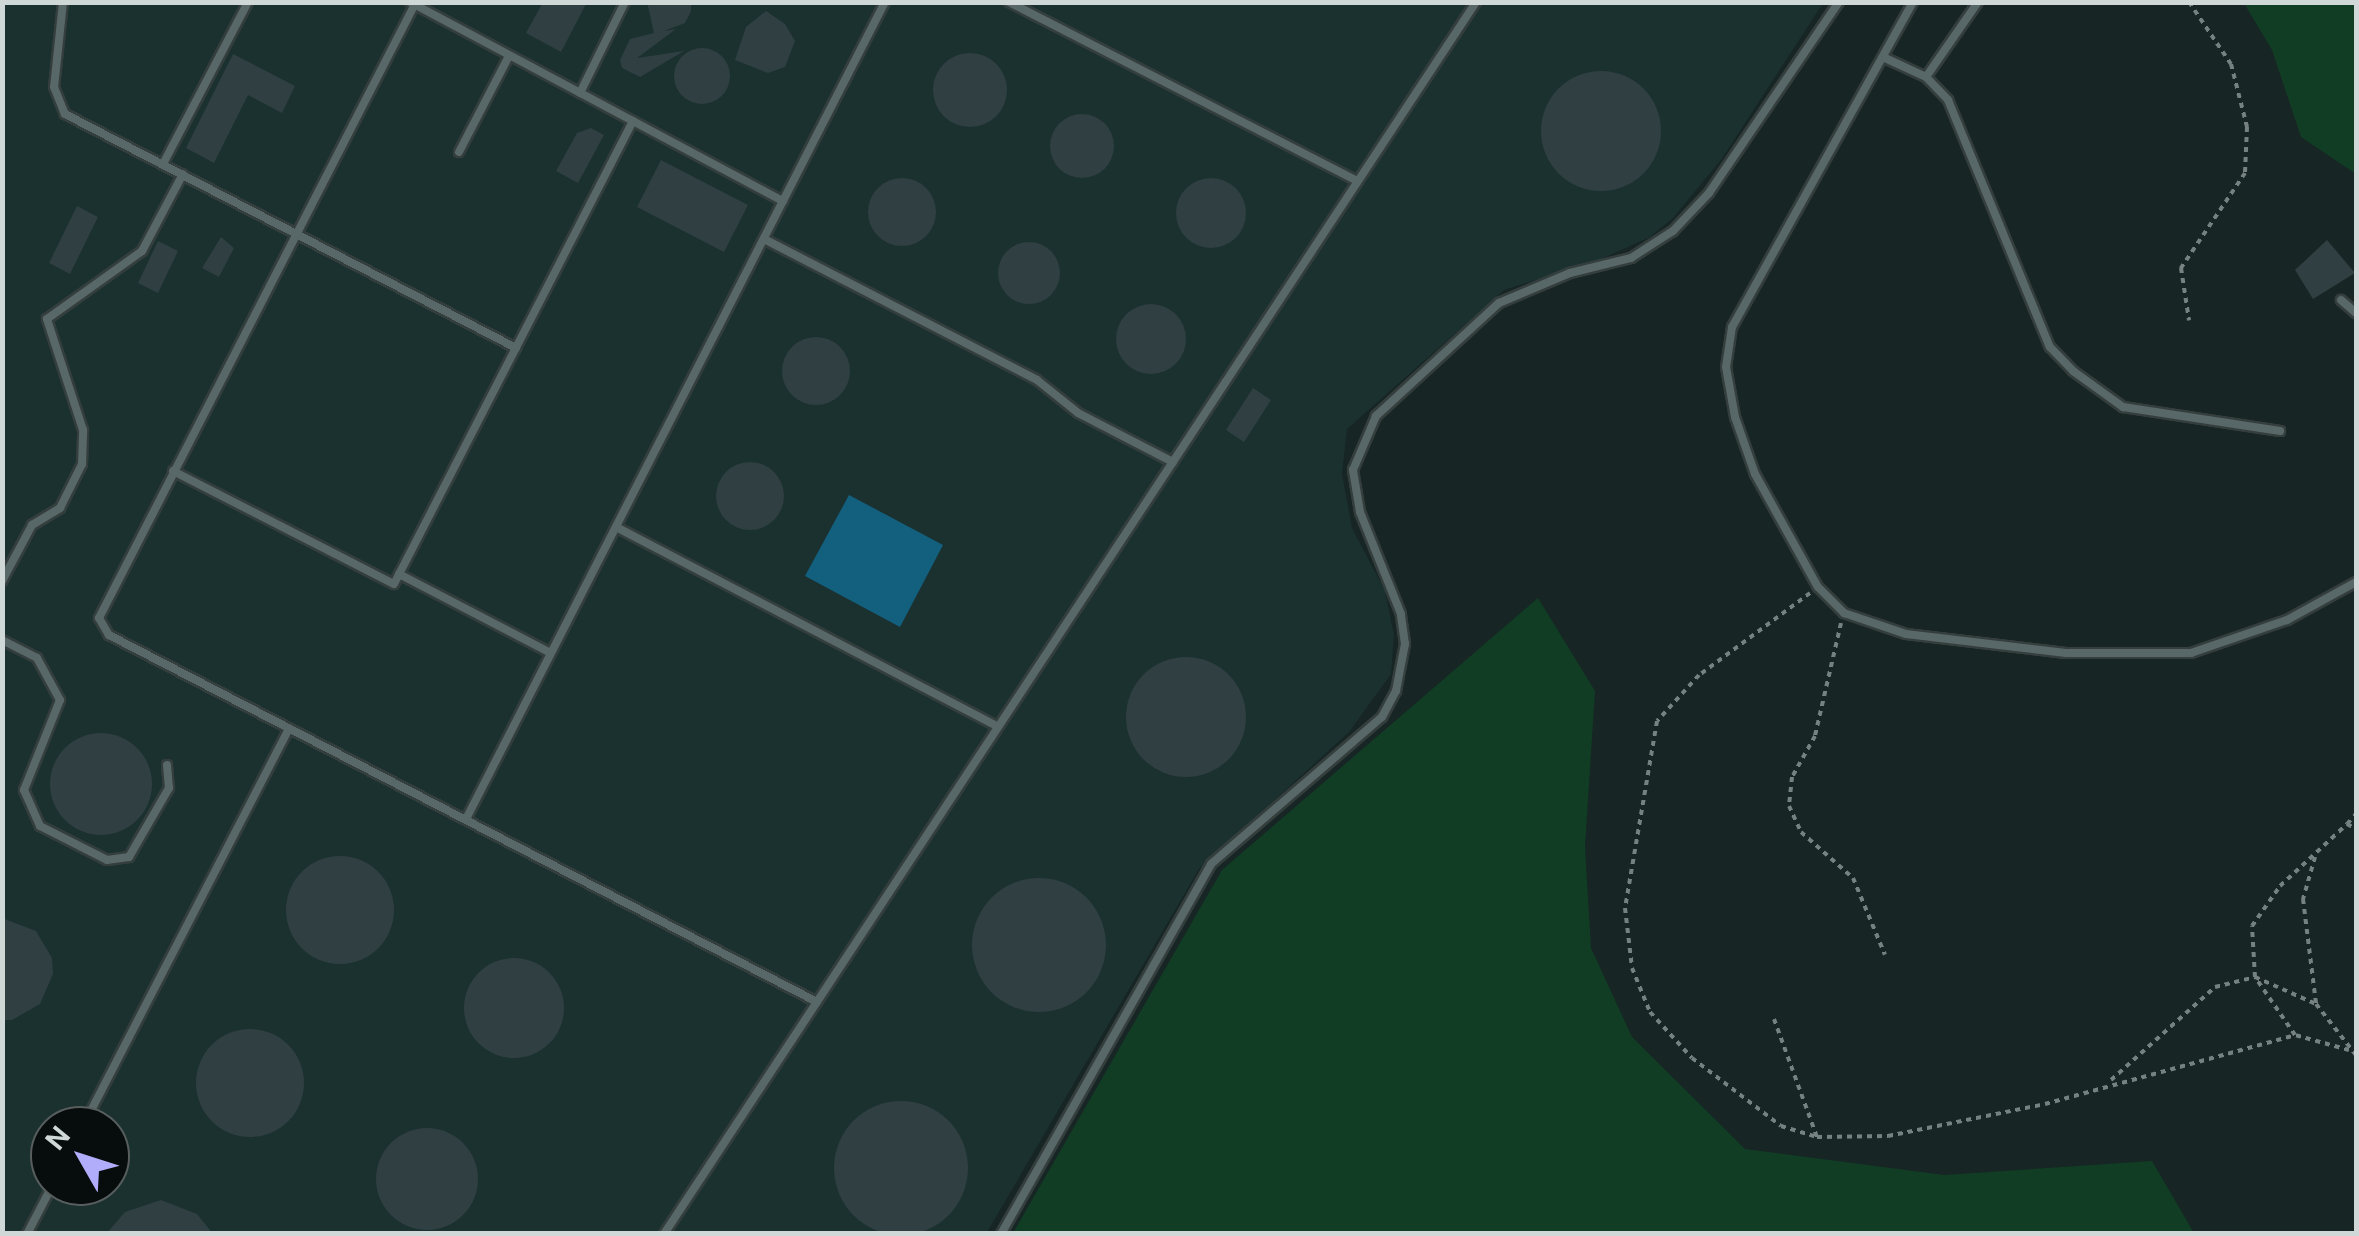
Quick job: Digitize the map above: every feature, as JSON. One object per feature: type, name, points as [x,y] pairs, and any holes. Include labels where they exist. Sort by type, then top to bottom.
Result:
[{"type":"lane","points":[[63,2],[57,102],[66,114],[516,348]]},
{"type":"lane","points":[[162,164],[248,2]]},
{"type":"lane","points":[[580,93],[625,2]]},
{"type":"lane","points":[[466,820],[885,2]]},
{"type":"lane","points":[[1008,2],[1358,180]]},
{"type":"lane","points":[[664,1234],[1476,2]]},
{"type":"lane","points":[[1002,1234],[1211,864],[1382,717],[1396,691],[1405,644],[1401,614],[1360,512],[1353,470],[1376,416],[1499,302],[1570,272],[1630,258],[1674,231],[1709,193],[1839,2]]},
{"type":"lane","points":[[1913,2],[1732,327],[1726,367],[1754,474],[1818,587],[1844,613],[1864,624],[1979,647],[2191,654],[2288,620],[2356,582]]},
{"type":"lane","points":[[1926,77],[1978,2]]},
{"type":"lane","points":[[783,201],[413,3],[100,618],[109,635],[817,1002]]},
{"type":"lane","points":[[458,152],[509,56]]},
{"type":"lane","points":[[1885,58],[1926,77],[1948,100],[2050,347],[2073,371],[2123,406],[2280,431]]},
{"type":"lane","points":[[172,471],[394,584],[632,121]]},
{"type":"lane","points":[[2,581],[32,525],[60,508],[82,464],[83,430],[47,319],[136,257],[183,174]]},
{"type":"lane","points":[[764,239],[1037,380],[1078,413],[1172,462]]},
{"type":"lane","points":[[2341,300],[2356,314]]},
{"type":"lane","points":[[616,527],[998,727]]},
{"type":"lane","points":[[400,574],[551,652]]},
{"type":"lane","points":[[2,640],[37,658],[60,700],[24,790],[40,826],[106,860],[129,857],[169,788],[167,765]]},
{"type":"lane","points":[[93,1106],[289,728]]},
{"type":"lane","points":[[27,1234],[42,1206]]},
{"type":"path","points":[[2189,2],[2231,64],[2247,127],[2244,173],[2181,268],[2189,320]]},
{"type":"path","points":[[1818,587],[1700,675],[1657,721],[1625,908],[1632,968],[1650,1012],[1741,1099],[1781,1126],[1818,1137],[1962,1124],[2295,1035],[2349,1050]]},
{"type":"path","points":[[1844,613],[1815,736],[1792,778],[1789,806],[1801,832],[1853,878],[1885,955]]},
{"type":"path","points":[[2295,1035],[2255,976],[2252,926],[2280,886],[2356,814]]},
{"type":"path","points":[[2347,824],[2356,828]]},
{"type":"path","points":[[2315,856],[2303,898],[2316,1004],[2356,1055]]},
{"type":"path","points":[[2107,1083],[2178,1014],[2215,987],[2255,976],[2316,1004]]},
{"type":"path","points":[[1774,1019],[1818,1137]]},
{"type":"shaded area","points":[[2,3],[1823,3],[1721,160],[1673,218],[1650,237],[1599,260],[1504,290],[1347,429],[1342,474],[1352,528],[1385,591],[1394,635],[1391,674],[1349,732],[1199,869],[986,1234],[3,1233]]},
{"type":"green space","points":[[2244,3],[2356,3],[2356,174],[2301,137],[2272,50]]},
{"type":"green space","points":[[1538,598],[1595,691],[1585,847],[1591,948],[1632,1037],[1745,1149],[1944,1175],[2152,1161],[2194,1233],[1013,1233],[1222,870]]},
{"type":"water","points":[[849,495],[943,545],[900,627],[805,576]]},
{"type":"building","points":[[543,2],[587,2],[561,52],[526,33]]},
{"type":"building","points":[[647,2],[691,2],[691,11],[685,23],[664,31],[676,29],[637,58],[684,51],[640,77],[622,68],[620,60],[630,39],[654,33]]},
{"type":"building","points":[[766,11],[785,24],[795,41],[785,67],[768,73],[735,60],[746,27]]},
{"type":"building","points":[[702,48],[722,56],[730,76],[722,96],[702,104],[682,96],[674,76],[682,56]]},
{"type":"building","points":[[970,53],[984,55],[996,64],[1005,76],[1005,104],[996,116],[984,125],[970,127],[956,125],[944,116],[935,104],[933,90],[935,76],[944,64],[956,55]]},
{"type":"building","points":[[233,54],[295,86],[282,113],[248,95],[214,163],[186,148]]},
{"type":"building","points":[[1601,71],[1624,76],[1643,89],[1656,108],[1661,131],[1656,154],[1643,173],[1624,186],[1601,191],[1578,186],[1559,173],[1546,154],[1541,131],[1546,108],[1559,89],[1578,76]]},
{"type":"building","points":[[1082,114],[1104,124],[1114,146],[1104,168],[1082,178],[1060,168],[1050,146],[1060,124]]},
{"type":"building","points":[[591,128],[604,135],[578,183],[556,171],[577,133]]},
{"type":"building","points":[[661,160],[748,205],[724,252],[637,207]]},
{"type":"building","points":[[902,178],[926,188],[936,212],[926,236],[902,246],[878,236],[868,212],[878,188]]},
{"type":"building","points":[[1211,178],[1236,188],[1246,213],[1236,238],[1211,248],[1186,238],[1176,213],[1186,188]]},
{"type":"building","points":[[77,206],[98,217],[70,274],[49,263]]},
{"type":"building","points":[[221,237],[234,248],[219,277],[202,268]]},
{"type":"building","points":[[2327,240],[2355,273],[2313,299],[2295,270]]},
{"type":"building","points":[[158,241],[178,251],[158,293],[138,283]]},
{"type":"building","points":[[1029,242],[1051,251],[1060,273],[1051,295],[1029,304],[1007,295],[998,273],[1007,251]]},
{"type":"building","points":[[1151,304],[1176,314],[1186,339],[1176,364],[1151,374],[1126,364],[1116,339],[1126,314]]},
{"type":"building","points":[[816,337],[840,347],[850,371],[840,395],[816,405],[792,395],[782,371],[792,347]]},
{"type":"building","points":[[1253,388],[1271,400],[1244,442],[1226,430]]},
{"type":"building","points":[[750,462],[774,472],[784,496],[774,520],[750,530],[726,520],[716,496],[726,472]]},
{"type":"building","points":[[1186,657],[1209,662],[1228,675],[1241,694],[1246,717],[1241,740],[1228,759],[1209,772],[1186,777],[1163,772],[1144,759],[1131,740],[1126,717],[1131,694],[1144,675],[1163,662]]},
{"type":"building","points":[[101,733],[120,737],[137,748],[148,765],[152,784],[148,803],[137,820],[120,831],[101,835],[82,831],[65,820],[54,803],[50,784],[54,765],[65,748],[82,737]]},
{"type":"building","points":[[340,856],[370,865],[378,872],[385,880],[394,910],[385,940],[378,948],[370,955],[340,964],[310,955],[302,948],[295,940],[286,910],[295,880],[302,872],[310,865]]},
{"type":"building","points":[[1039,878],[1065,883],[1087,897],[1101,919],[1106,945],[1101,971],[1087,993],[1065,1007],[1039,1012],[1013,1007],[991,993],[977,971],[972,945],[977,919],[991,897],[1013,883]]},
{"type":"building","points":[[2,918],[36,931],[52,958],[53,974],[40,1004],[12,1020],[2,1020]]},
{"type":"building","points":[[514,958],[542,966],[556,980],[564,1008],[556,1036],[542,1050],[514,1058],[486,1050],[472,1036],[464,1008],[472,980],[486,966]]},
{"type":"building","points":[[250,1029],[271,1034],[288,1045],[299,1062],[304,1083],[299,1104],[288,1121],[271,1132],[250,1137],[229,1132],[212,1121],[201,1104],[196,1083],[201,1062],[212,1045],[229,1034]]},
{"type":"building","points":[[901,1101],[927,1106],[948,1121],[963,1142],[968,1168],[963,1194],[948,1215],[927,1230],[901,1235],[875,1230],[854,1215],[839,1194],[834,1168],[839,1142],[854,1121],[875,1106]]},
{"type":"building","points":[[427,1128],[447,1132],[463,1143],[474,1159],[478,1179],[474,1199],[463,1215],[447,1226],[427,1230],[407,1226],[391,1215],[380,1199],[376,1179],[380,1159],[391,1143],[407,1132]]},
{"type":"building","points":[[161,1200],[197,1214],[213,1234],[106,1234],[125,1212]]}]
